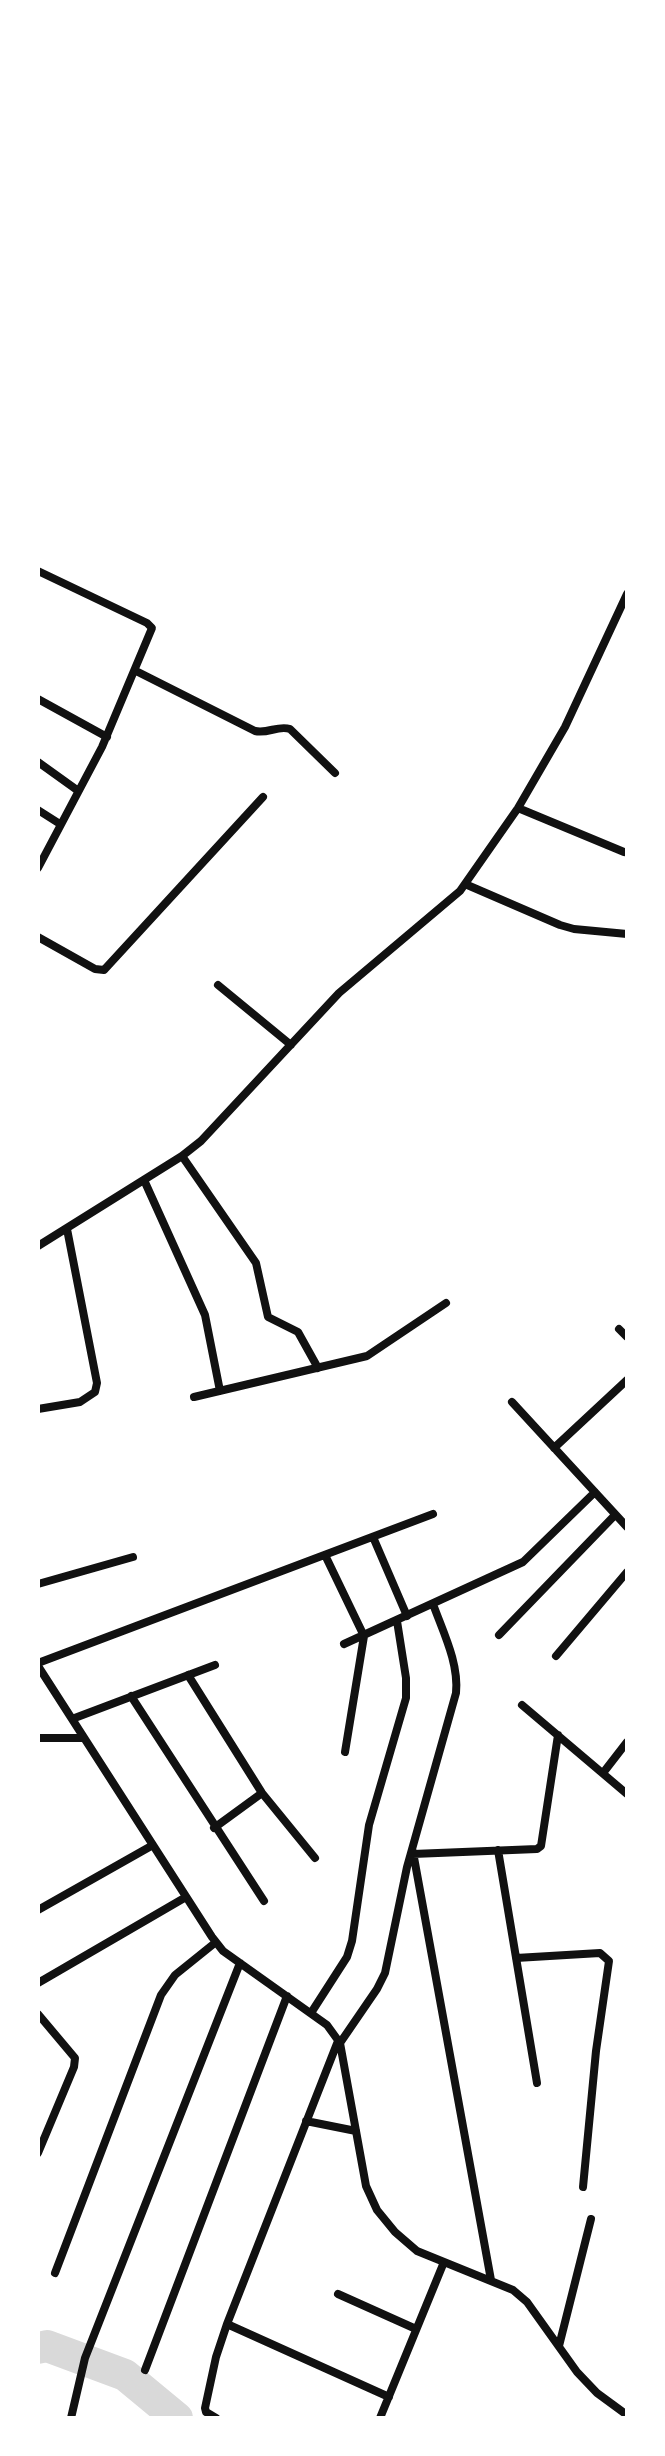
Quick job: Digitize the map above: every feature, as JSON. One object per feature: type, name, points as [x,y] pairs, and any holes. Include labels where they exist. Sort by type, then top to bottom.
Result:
[{"type":"street","points":[[38,571],[150,625],[152,633],[107,737],[38,868]]},
{"type":"street","points":[[38,1246],[182,1156],[219,1124],[339,993],[450,902],[518,808],[565,727],[627,594]]},
{"type":"street","points":[[136,671],[255,731],[265,733],[283,727],[290,729],[335,773]]},
{"type":"street","points":[[38,699],[107,737]]},
{"type":"street","points":[[38,762],[77,790]]},
{"type":"street","points":[[38,937],[95,969],[104,970],[263,797]]},
{"type":"street","points":[[518,808],[624,852]]},
{"type":"street","points":[[38,810],[60,824]]},
{"type":"street","points":[[465,884],[560,925],[627,934]]},
{"type":"street","points":[[218,985],[291,1045]]},
{"type":"street","points":[[182,1156],[256,1263],[268,1317],[298,1332],[318,1368]]},
{"type":"street","points":[[144,1180],[205,1315],[220,1391]]},
{"type":"street","points":[[38,1409],[80,1402],[95,1392],[97,1383],[67,1229]]},
{"type":"street","points":[[194,1397],[367,1356],[446,1303]]},
{"type":"street","points":[[619,1329],[627,1337]]},
{"type":"street","points":[[554,1448],[627,1380]]},
{"type":"street","points":[[512,1402],[627,1527]]},
{"type":"street","points":[[344,1644],[523,1562],[595,1492]]},
{"type":"street","points":[[433,1514],[38,1665],[216,1942],[240,1963],[327,2025],[339,2042],[366,2186],[377,2210],[395,2232],[417,2251],[513,2290],[527,2302],[597,2393],[627,2415]]},
{"type":"street","points":[[499,1635],[615,1515]]},
{"type":"street","points":[[373,1537],[407,1616]]},
{"type":"street","points":[[325,1555],[364,1636],[345,1752]]},
{"type":"street","points":[[38,1584],[133,1557]]},
{"type":"street","points":[[556,1656],[627,1572]]},
{"type":"street","points":[[216,2418],[205,2408],[227,2324],[339,2042],[385,1973],[413,1850],[456,1693],[454,1666],[433,1604]]},
{"type":"street","points":[[311,2013],[347,1957],[354,1930],[369,1825],[406,1698],[397,1621]]},
{"type":"street","points":[[72,1719],[215,1665]]},
{"type":"street","points":[[188,1675],[262,1793],[315,1858]]},
{"type":"street","points":[[131,1696],[264,1901]]},
{"type":"street","points":[[522,1705],[627,1794]]},
{"type":"street","points":[[413,1850],[537,1849],[543,1842],[558,1735]]},
{"type":"street","points":[[38,1738],[84,1738]]},
{"type":"street","points":[[603,1773],[627,1742]]},
{"type":"street","points":[[214,1828],[262,1793]]},
{"type":"street","points":[[38,1910],[153,1845]]},
{"type":"street","points":[[413,1850],[491,2280]]},
{"type":"street","points":[[498,1850],[537,2083]]},
{"type":"street","points":[[38,1983],[186,1897]]},
{"type":"street","points":[[55,2273],[161,1995],[175,1975],[216,1942]]},
{"type":"street","points":[[516,1958],[600,1953],[609,1961],[596,2051],[583,2187]]},
{"type":"street","points":[[71,2418],[85,2358],[240,1963]]},
{"type":"street","points":[[145,2370],[287,1996]]},
{"type":"street","points":[[38,2014],[75,2058],[38,2153]]},
{"type":"street","points":[[306,2121],[356,2131]]},
{"type":"street","points":[[559,2346],[591,2219]]},
{"type":"street","points":[[380,2418],[444,2262]]},
{"type":"street","points":[[338,2294],[416,2329]]},
{"type":"street","points":[[227,2324],[389,2397]]},
{"type":"waterway","points":[[38,2348],[47,2346],[125,2375],[177,2418]]}]
